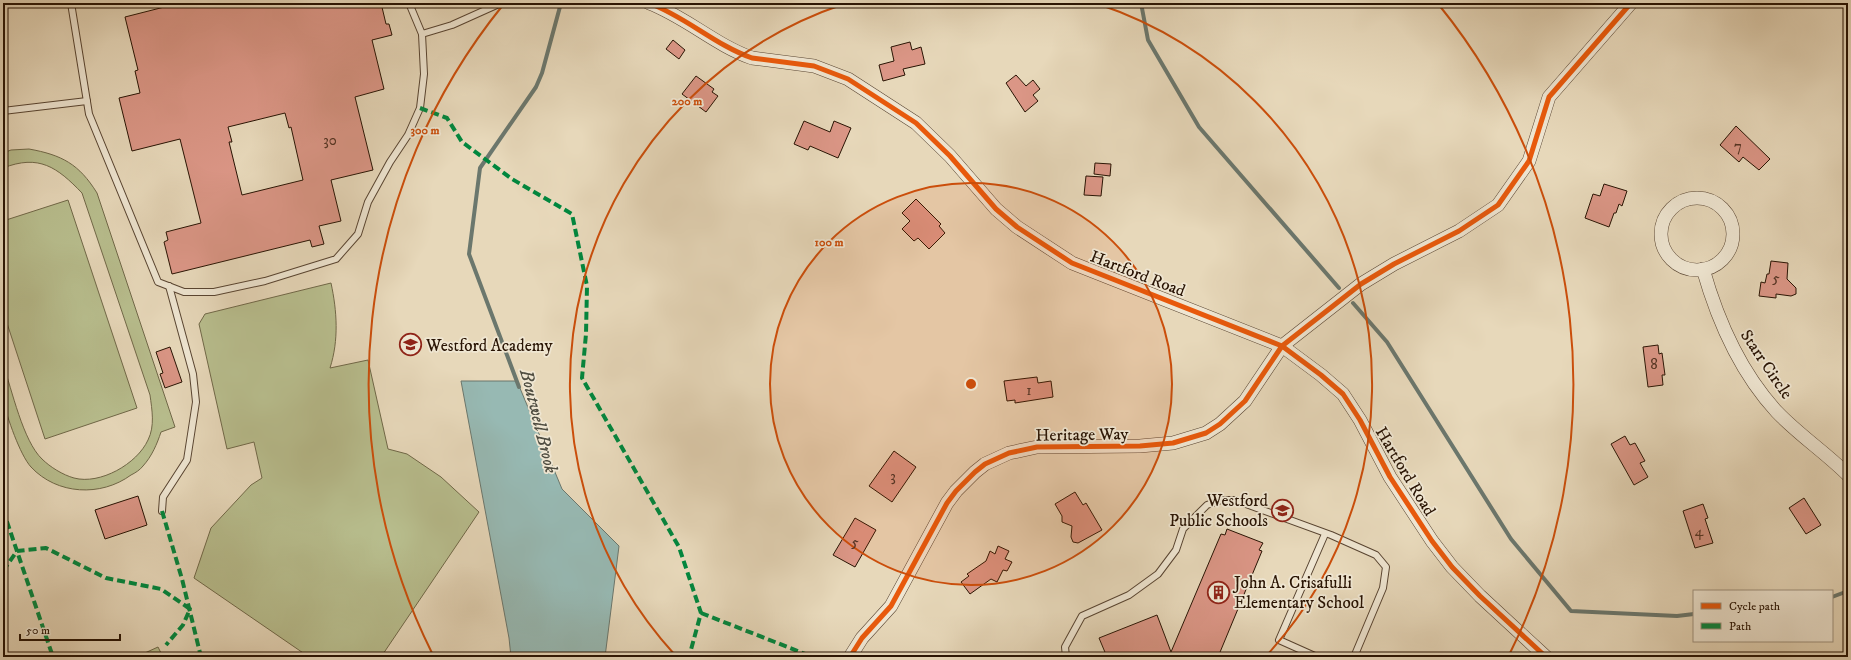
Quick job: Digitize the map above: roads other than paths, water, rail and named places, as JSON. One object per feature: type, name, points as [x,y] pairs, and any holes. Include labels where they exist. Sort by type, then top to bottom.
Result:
[{"type":"street","name":"Hartford Road","points":[[649,3],[727,48],[743,55],[752,58],[814,66],[848,79],[916,123],[950,156],[996,209],[1017,227],[1072,262],[1282,346],[1321,375],[1343,394],[1360,420],[1390,477],[1432,541],[1480,596],[1546,657]]},
{"type":"street","name":"Heritage Way","points":[[850,657],[862,638],[891,606],[947,503],[956,491],[985,464],[1009,453],[1037,447],[1156,446],[1188,440],[1206,433],[1220,424],[1245,401],[1282,346],[1361,284],[1394,264],[1459,231],[1498,205],[1529,161],[1549,98],[1631,3]]},
{"type":"street","points":[[1691,198],[1706,199],[1720,205],[1729,217],[1732,224],[1733,239],[1728,253],[1717,264],[1703,270],[1688,269],[1675,262],[1665,251],[1662,244],[1661,229],[1666,215],[1677,204],[1691,198]]},
{"type":"street","name":"Starr Circle","points":[[1703,270],[1721,325],[1735,352],[1754,382],[1778,412],[1848,475]]},
{"type":"lane","points":[[71,3],[89,114],[158,282],[184,292],[214,292],[264,281],[336,259],[358,234],[368,202],[390,162],[408,136],[420,108],[424,74],[422,34],[409,3]]},
{"type":"lane","points":[[422,34],[452,25],[492,5],[501,3]]},
{"type":"lane","points":[[3,111],[87,101]]},
{"type":"lane","points":[[162,511],[163,497],[187,460],[196,402],[193,374],[169,286]]},
{"type":"lane","points":[[1066,657],[1065,647],[1082,616],[1129,595],[1158,574],[1176,550],[1183,529],[1207,505],[1221,500],[1235,500],[1376,555],[1386,567],[1383,588],[1354,657]]},
{"type":"lane","points":[[1317,657],[1279,640],[1325,534]]},
{"type":"water","points":[[461,381],[517,381],[562,489],[619,546],[605,657],[511,657],[509,638]]},
{"type":"waterway","name":"Boutwell Brook","points":[[519,387],[469,254],[480,168],[536,87],[542,73],[561,3]]},
{"type":"waterway","points":[[1141,3],[1148,40],[1199,127],[1339,288]]},
{"type":"waterway","points":[[1353,303],[1387,342],[1511,539],[1571,611],[1677,616],[1693,614]]},
{"type":"waterway","points":[[1833,597],[1848,591]]},
{"type":"place","name":"Westford Academy","points":[[411,345]]},
{"type":"place","name":"Westford Public Schools","points":[[1283,510]]},
{"type":"place","name":"John A. Crisafulli Elementary School","points":[[1219,592]]}]
